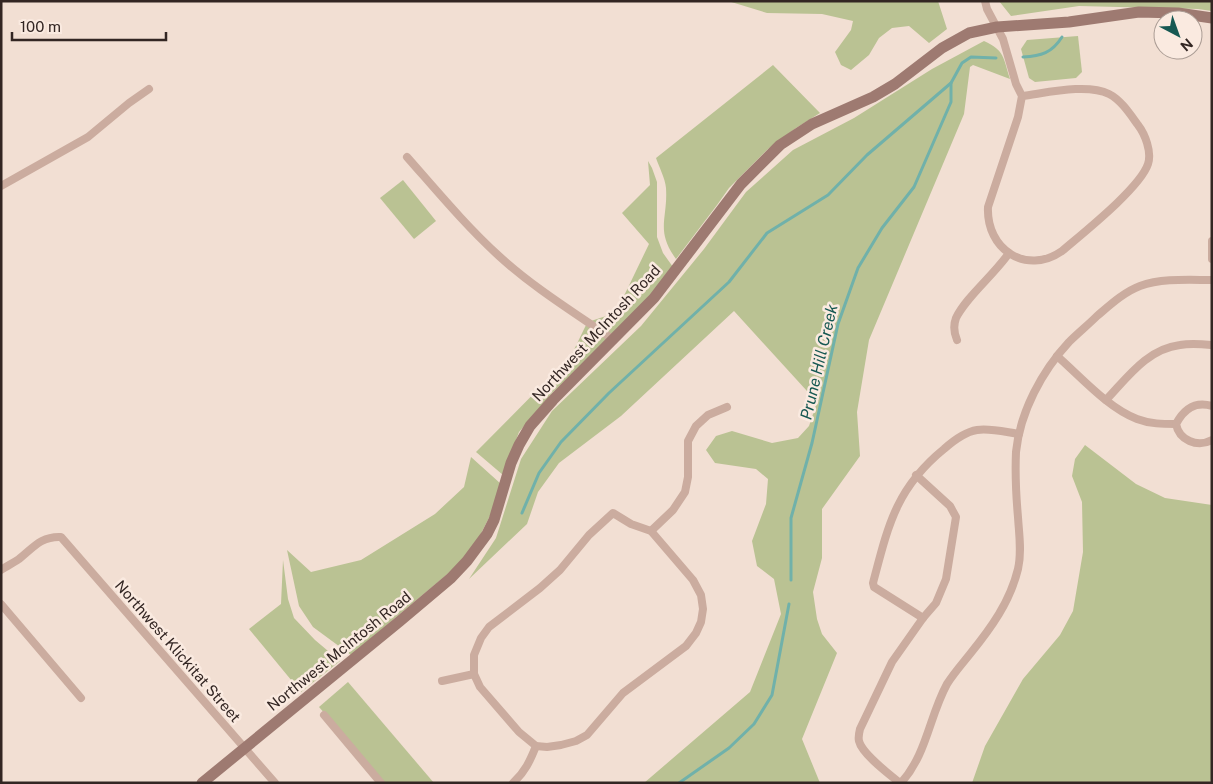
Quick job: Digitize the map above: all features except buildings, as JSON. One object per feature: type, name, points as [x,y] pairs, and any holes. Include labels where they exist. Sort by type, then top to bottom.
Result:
[{"type":"street","points":[[985,1],[987,9],[1003,39],[1016,84],[1022,96],[1018,117],[988,207],[988,222],[994,238],[1008,253],[1018,258],[1039,261],[1054,257],[1062,251],[1133,187],[1148,164],[1149,152],[1141,129],[1111,95],[1101,91],[1078,90],[1022,96]]},
{"type":"street","name":"Northwest McIntosh Road","points":[[202,783],[400,621],[451,578],[467,561],[487,534],[494,520],[511,463],[530,426],[553,400],[654,298],[741,184],[780,145],[812,124],[873,97],[895,84],[942,48],[969,34],[997,27],[1069,22],[1139,12],[1212,18]]},
{"type":"street","points":[[1,186],[88,137],[129,103],[149,90]]},
{"type":"street","points":[[407,157],[499,256],[532,283],[614,340]]},
{"type":"street","points":[[1212,242],[1212,258]]},
{"type":"street","points":[[958,340],[953,332],[956,318],[999,267],[1008,253]]},
{"type":"street","points":[[916,475],[950,506],[956,518],[946,579],[936,603],[892,662],[860,729],[859,736],[859,742],[864,751],[900,783],[919,757],[946,686],[1002,611],[1013,584],[1019,563],[1020,546],[1015,469],[1019,434],[1030,403],[1041,380],[1070,341],[1105,310],[1134,289],[1159,282],[1212,280]]},
{"type":"street","points":[[1106,400],[1135,368],[1153,355],[1179,345],[1212,345]]},
{"type":"street","points":[[1057,356],[1106,400],[1127,415],[1139,420],[1160,424],[1176,424]]},
{"type":"street","points":[[1212,406],[1204,404],[1190,408],[1182,413],[1176,424],[1179,432],[1189,441],[1200,443],[1212,440]]},
{"type":"street","points":[[651,531],[673,510],[685,492],[688,476],[688,441],[696,426],[708,415],[727,406]]},
{"type":"street","points":[[923,618],[876,590],[873,583],[889,524],[900,501],[916,475],[951,442],[963,435],[974,430],[986,429],[1019,434]]},
{"type":"street","points":[[612,513],[631,524],[651,531],[693,580],[701,595],[703,609],[701,622],[696,634],[675,656],[655,668],[623,693],[587,735],[576,741],[561,745],[536,746],[519,732],[480,687],[474,674],[474,655],[481,638],[489,627],[540,588],[560,570],[589,535],[612,513]]},
{"type":"street","name":"Northwest Klickitat Street","points":[[1,570],[20,558],[39,541],[52,537],[61,537],[275,783]]},
{"type":"street","points":[[1,604],[81,698]]},
{"type":"street","points":[[442,682],[474,674]]},
{"type":"street","points":[[324,715],[381,783]]},
{"type":"street","points":[[513,783],[529,765],[536,746]]},
{"type":"green space","points":[[728,1],[938,1],[947,29],[929,43],[909,26],[892,28],[879,38],[869,55],[851,70],[841,65],[835,52],[851,30],[853,21],[822,14],[767,13]]},
{"type":"green space","points":[[999,1],[1212,1],[1212,11],[1079,6],[1011,16]]},
{"type":"green space","points":[[1078,36],[1082,72],[1076,78],[1035,82],[1029,78],[1021,49],[1027,40]]},
{"type":"green space","points":[[984,41],[1000,52],[1010,79],[973,65],[970,67],[964,114],[869,340],[857,412],[860,456],[822,509],[822,558],[813,592],[817,619],[822,634],[837,653],[802,739],[820,783],[644,783],[750,692],[781,614],[774,579],[757,566],[752,541],[766,504],[768,479],[756,469],[715,463],[706,450],[716,436],[732,431],[772,443],[798,438],[809,426],[817,402],[734,311],[621,416],[559,463],[538,492],[527,524],[469,579],[496,538],[521,459],[552,411],[641,326],[704,249],[746,192],[793,150],[854,118],[932,69]]},
{"type":"green space","points":[[773,65],[820,113],[768,149],[729,188],[676,259],[664,232],[666,188],[656,158]]},
{"type":"green space","points":[[648,161],[657,182],[657,237],[663,253],[673,267],[658,287],[613,337],[591,321],[609,315],[622,300],[649,244],[622,213],[650,185]]},
{"type":"green space","points":[[403,180],[436,221],[414,239],[380,198]]},
{"type":"green space","points":[[586,325],[609,340],[552,393],[519,432],[503,475],[476,452],[571,356]]},
{"type":"green space","points":[[1085,445],[1136,484],[1165,498],[1212,505],[1212,775],[1210,783],[972,783],[985,746],[1023,679],[1060,635],[1073,611],[1083,552],[1082,502],[1072,476],[1075,459]]},
{"type":"green space","points":[[471,457],[501,484],[494,508],[474,547],[451,571],[351,655],[313,627],[299,606],[287,550],[311,572],[361,560],[435,514],[464,487]]},
{"type":"green space","points":[[283,560],[288,599],[294,618],[315,640],[340,661],[301,692],[249,629],[281,604]]},
{"type":"green space","points":[[348,682],[434,783],[385,783],[319,707]]},
{"type":"waterway","name":"Prune Hill Creek","points":[[1023,57],[1046,53],[1062,37]]},
{"type":"waterway","name":"Prune Hill Creek","points":[[791,580],[791,518],[812,443],[838,324],[858,268],[882,228],[914,187],[951,102],[951,83],[962,63],[971,57],[996,58]]},
{"type":"waterway","points":[[522,513],[539,473],[561,442],[609,393],[729,282],[767,233],[828,195],[867,155],[951,83]]},
{"type":"waterway","name":"Prune Hill Creek","points":[[679,783],[729,748],[754,724],[772,695],[789,604]]}]
